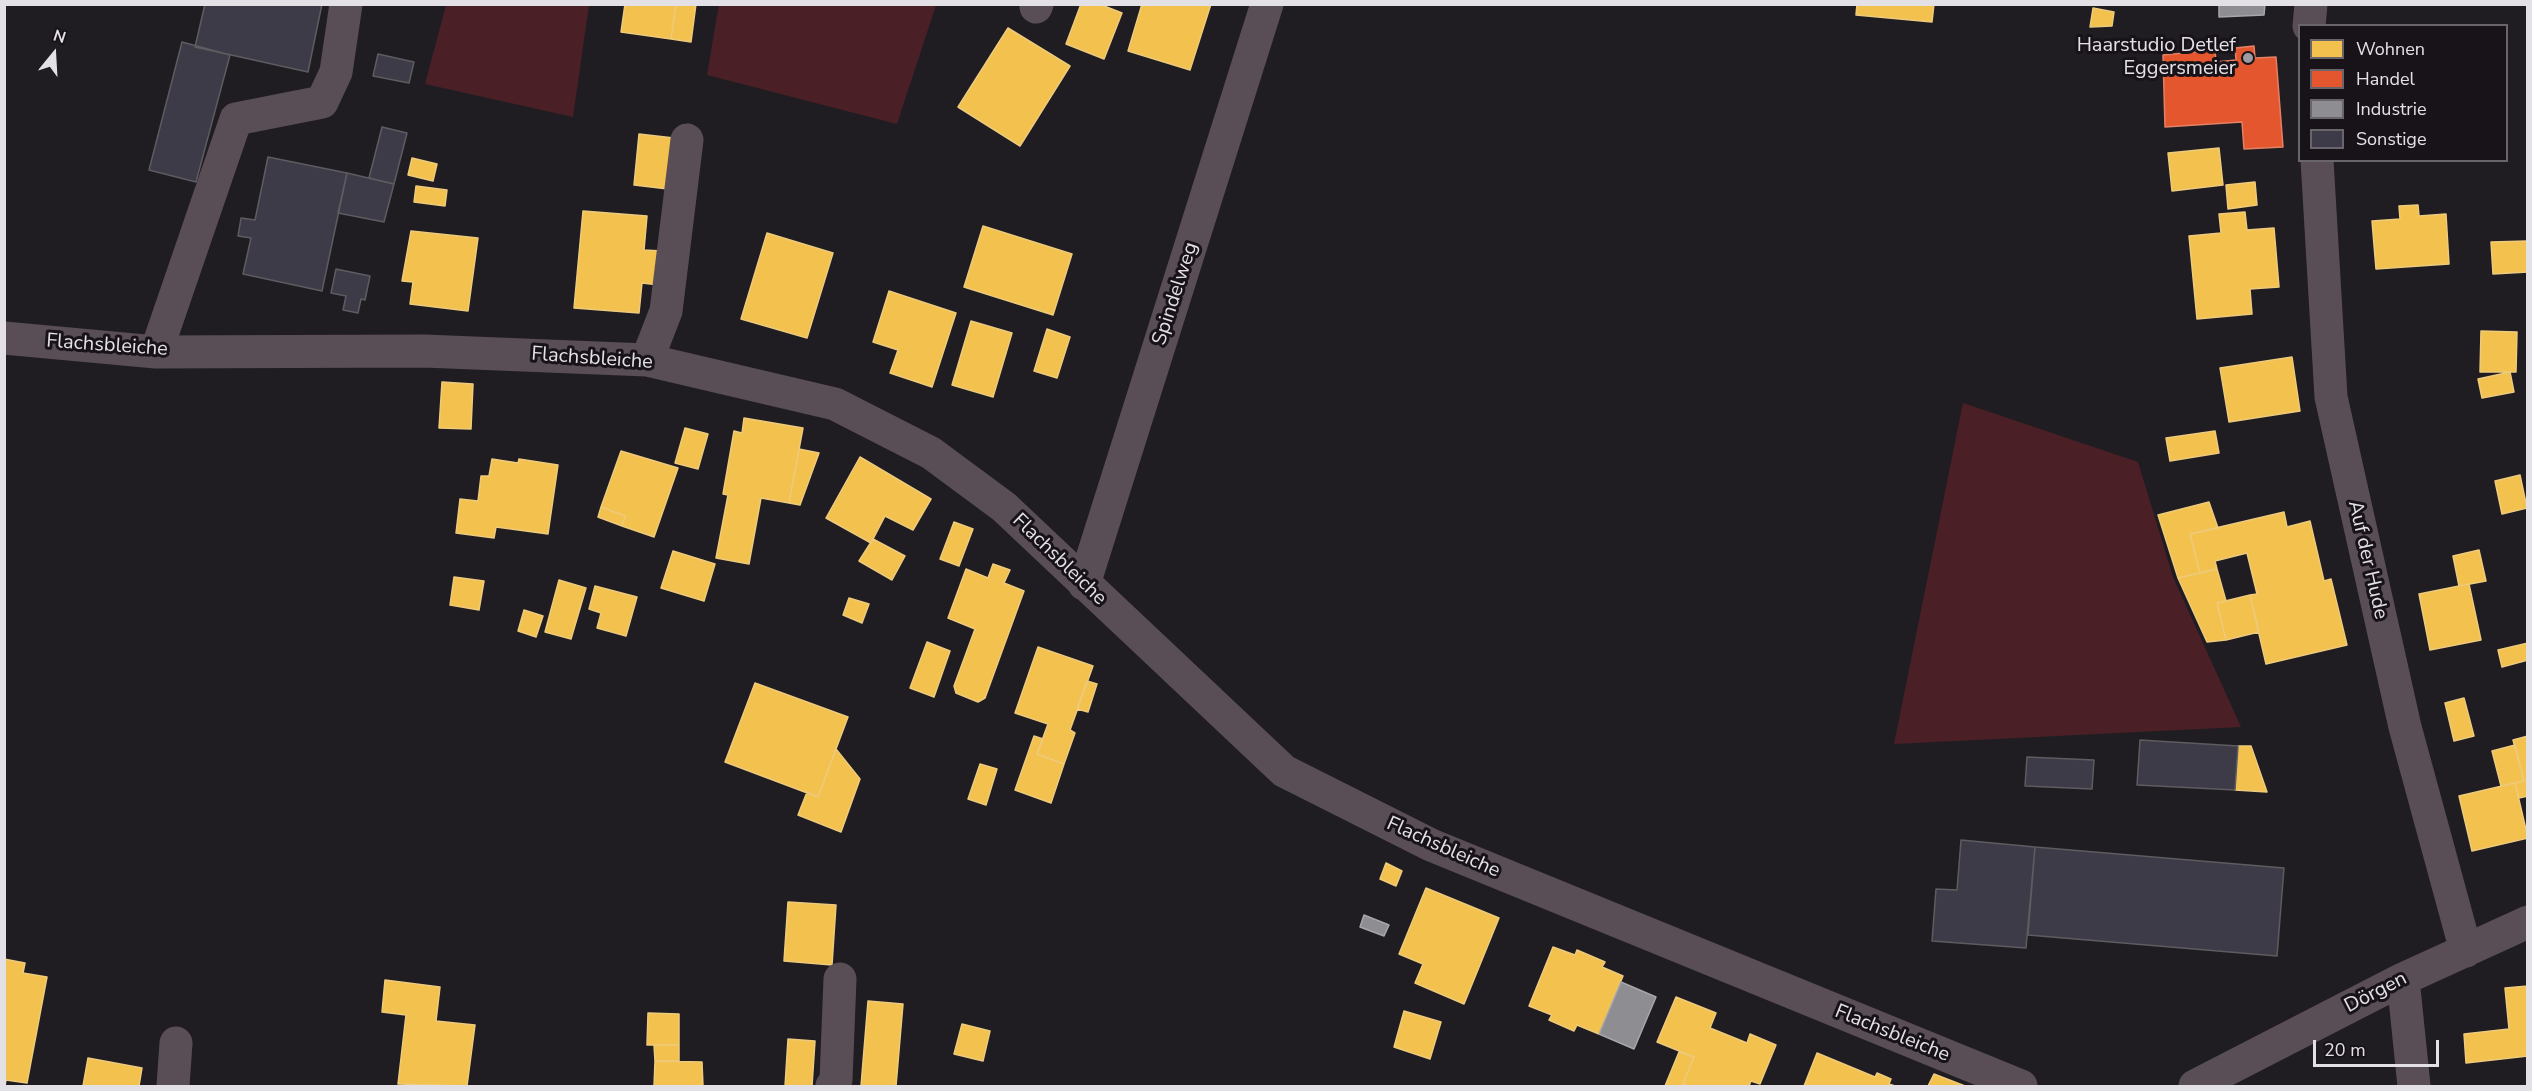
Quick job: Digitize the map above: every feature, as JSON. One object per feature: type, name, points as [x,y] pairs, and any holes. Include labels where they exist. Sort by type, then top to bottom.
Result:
[{"type":"street","points":[[156,352],[236,119],[322,102],[336,72],[346,4]]},
{"type":"street","name":"Spindelweg","points":[[1084,584],[1267,4]]},
{"type":"street","points":[[2309,24],[2311,4]]},
{"type":"street","points":[[647,360],[666,311],[687,140]]},
{"type":"street","name":"Auf der Hude","points":[[2317,162],[2331,397],[2405,728],[2466,951]]},
{"type":"street","name":"Flachsbleiche","points":[[4,338],[156,352],[424,351],[647,360],[835,404],[931,453],[1004,507],[1284,771],[1431,845],[2021,1086]]},
{"type":"street","name":"Dörgen","points":[[2197,1086],[2403,979],[2528,922]]},
{"type":"street","points":[[832,1086],[836,1080],[840,979]]},
{"type":"street","points":[[2403,979],[2414,1086]]},
{"type":"street","points":[[173,1086],[176,1043]]},
{"type":"shaded area","points":[[719,4],[936,5],[897,124],[707,75]]},
{"type":"shaded area","points":[[446,5],[589,5],[573,117],[425,84]]},
{"type":"shaded area","points":[[1963,403],[2138,462],[2173,577],[2241,727],[1894,744]]},
{"type":"building: Wohnen","points":[[625,4],[676,4],[671,39],[621,32]]},
{"type":"building: Wohnen","points":[[676,4],[696,4],[691,42],[671,39]]},
{"type":"building: Wohnen","points":[[1081,4],[1099,4],[1122,13],[1104,59],[1066,44]]},
{"type":"building: Wohnen","points":[[1142,4],[1211,4],[1190,70],[1128,51]]},
{"type":"building: Wohnen","points":[[1857,4],[1934,4],[1932,22],[1856,15]]},
{"type":"building: Wohnen","points":[[2093,8],[2114,12],[2112,26],[2090,27]]},
{"type":"building: Wohnen","points":[[1008,28],[1070,66],[1020,146],[958,107]]},
{"type":"building: Wohnen","points":[[639,134],[674,138],[668,189],[634,185]]},
{"type":"building: Wohnen","points":[[2219,148],[2223,185],[2172,191],[2168,153]]},
{"type":"building: Wohnen","points":[[412,158],[437,164],[433,181],[408,175]]},
{"type":"building: Wohnen","points":[[2255,182],[2257,205],[2228,209],[2226,185]]},
{"type":"building: Wohnen","points":[[416,186],[447,190],[445,206],[414,202]]},
{"type":"building: Wohnen","points":[[2418,205],[2419,216],[2446,214],[2449,264],[2376,269],[2372,221],[2400,219],[2399,206]]},
{"type":"building: Wohnen","points":[[583,211],[647,216],[644,250],[662,251],[659,285],[642,283],[639,313],[574,308]]},
{"type":"building: Wohnen","points":[[2245,212],[2247,230],[2274,228],[2279,287],[2250,289],[2252,314],[2197,319],[2189,236],[2221,233],[2219,214]]},
{"type":"building: Wohnen","points":[[983,226],[1072,254],[1053,315],[964,287]]},
{"type":"building: Wohnen","points":[[411,231],[478,238],[468,311],[410,304],[413,282],[402,281]]},
{"type":"building: Wohnen","points":[[767,233],[833,253],[807,338],[741,319]]},
{"type":"building: Wohnen","points":[[2527,241],[2528,272],[2493,274],[2491,242]]},
{"type":"building: Wohnen","points":[[889,291],[956,313],[932,387],[890,373],[898,350],[873,342]]},
{"type":"building: Wohnen","points":[[971,321],[1012,333],[993,397],[952,385]]},
{"type":"building: Wohnen","points":[[1047,329],[1070,337],[1057,378],[1034,371]]},
{"type":"building: Wohnen","points":[[2481,331],[2517,332],[2516,372],[2480,372]]},
{"type":"building: Wohnen","points":[[2292,357],[2300,411],[2229,422],[2220,368]]},
{"type":"building: Wohnen","points":[[2510,372],[2514,392],[2482,398],[2478,379]]},
{"type":"building: Wohnen","points":[[442,382],[473,384],[471,429],[439,428]]},
{"type":"building: Wohnen","points":[[744,418],[803,428],[789,503],[761,498],[749,564],[716,558],[728,495],[723,494],[734,431],[742,433]]},
{"type":"building: Wohnen","points":[[685,428],[708,434],[698,469],[675,463]]},
{"type":"building: Wohnen","points":[[2215,431],[2219,453],[2170,461],[2166,438]]},
{"type":"building: Wohnen","points":[[799,449],[819,453],[800,505],[789,503]]},
{"type":"building: Wohnen","points":[[621,451],[678,468],[654,537],[622,526],[625,516],[601,507]]},
{"type":"building: Wohnen","points":[[860,457],[931,499],[913,530],[885,516],[871,543],[826,518]]},
{"type":"building: Wohnen","points":[[492,459],[518,463],[519,459],[558,465],[548,534],[496,527],[494,538],[456,533],[460,499],[478,501],[481,476],[489,476]]},
{"type":"building: Wohnen","points":[[2520,475],[2527,508],[2502,514],[2495,481]]},
{"type":"building: Wohnen","points":[[2209,502],[2218,528],[2190,534],[2200,573],[2178,578],[2158,515]]},
{"type":"building: Wohnen","points":[[601,507],[625,516],[622,526],[598,517]]},
{"type":"building: Wohnen","points":[[2284,512],[2287,527],[2310,521],[2324,581],[2331,579],[2347,645],[2266,664],[2250,595],[2257,594],[2247,553],[2215,561],[2217,569],[2200,573],[2190,534]]},
{"type":"building: Wohnen","points":[[954,522],[973,529],[959,566],[940,559]]},
{"type":"building: Wohnen","points":[[873,539],[905,556],[892,580],[859,561]]},
{"type":"building: Wohnen","points":[[2479,550],[2486,581],[2459,586],[2453,556]]},
{"type":"building: Wohnen","points":[[673,551],[715,564],[704,601],[661,588]]},
{"type":"building: Wohnen","points":[[993,564],[1010,570],[1004,583],[1024,591],[985,698],[978,702],[956,693],[954,686],[975,629],[948,618],[966,569],[988,578]]},
{"type":"building: Wohnen","points":[[2217,569],[2226,601],[2217,603],[2226,640],[2207,642],[2178,578]]},
{"type":"building: Wohnen","points":[[454,577],[484,581],[479,610],[450,605]]},
{"type":"building: Wohnen","points":[[559,580],[586,588],[571,639],[545,632]]},
{"type":"building: Wohnen","points":[[2469,584],[2481,640],[2430,650],[2419,594]]},
{"type":"building: Wohnen","points":[[595,586],[637,597],[626,636],[597,628],[601,613],[589,609]]},
{"type":"building: Wohnen","points":[[2250,595],[2259,632],[2226,640],[2217,603]]},
{"type":"building: Wohnen","points":[[849,598],[869,604],[862,623],[843,615]]},
{"type":"building: Wohnen","points":[[524,610],[543,616],[536,637],[518,631]]},
{"type":"building: Wohnen","points":[[927,642],[950,651],[934,697],[910,688]]},
{"type":"building: Wohnen","points":[[2528,643],[2528,660],[2502,667],[2498,650]]},
{"type":"building: Wohnen","points":[[1038,647],[1093,666],[1070,730],[1075,733],[1064,764],[1037,754],[1048,724],[1015,713]]},
{"type":"building: Wohnen","points":[[1087,681],[1097,684],[1088,712],[1077,709]]},
{"type":"building: Wohnen","points":[[755,683],[848,717],[818,797],[725,762]]},
{"type":"building: Wohnen","points":[[2464,698],[2474,736],[2454,741],[2445,703]]},
{"type":"building: Wohnen","points":[[1034,736],[1043,739],[1037,754],[1064,764],[1051,803],[1015,790]]},
{"type":"building: Wohnen","points":[[2528,736],[2528,796],[2519,798],[2515,783],[2524,781],[2513,740]]},
{"type":"building: Wohnen","points":[[2515,745],[2524,781],[2501,786],[2492,751]]},
{"type":"building: Wohnen","points":[[2238,746],[2251,746],[2267,792],[2235,790]]},
{"type":"building: Wohnen","points":[[836,749],[860,779],[841,832],[798,815],[807,792],[818,797]]},
{"type":"building: Wohnen","points":[[980,764],[997,769],[986,805],[968,799]]},
{"type":"building: Wohnen","points":[[2515,783],[2528,838],[2472,851],[2459,796]]},
{"type":"building: Wohnen","points":[[1386,863],[1402,871],[1396,886],[1380,879]]},
{"type":"building: Wohnen","points":[[1426,888],[1499,918],[1464,1004],[1415,983],[1423,964],[1399,954]]},
{"type":"building: Wohnen","points":[[788,902],[836,905],[832,965],[784,961]]},
{"type":"building: Wohnen","points":[[1553,947],[1575,955],[1577,950],[1605,962],[1602,967],[1623,976],[1599,1034],[1577,1025],[1574,1031],[1549,1020],[1552,1015],[1529,1006]]},
{"type":"building: Wohnen","points":[[4,959],[25,963],[23,973],[47,977],[27,1083],[6,1080],[5,1086]]},
{"type":"building: Wohnen","points":[[385,980],[440,987],[436,1021],[475,1025],[467,1086],[398,1084],[406,1015],[382,1012]]},
{"type":"building: Wohnen","points":[[2528,986],[2528,1056],[2466,1063],[2464,1034],[2509,1029],[2505,988]]},
{"type":"building: Wohnen","points":[[1676,997],[1716,1013],[1710,1028],[1747,1043],[1750,1034],[1776,1045],[1760,1084],[1751,1081],[1749,1086],[1689,1086],[1683,1084],[1694,1057],[1657,1042]]},
{"type":"building: Wohnen","points":[[868,1001],[903,1004],[896,1086],[861,1086]]},
{"type":"building: Wohnen","points":[[1404,1011],[1441,1022],[1430,1059],[1394,1047]]},
{"type":"building: Wohnen","points":[[648,1013],[679,1014],[679,1045],[647,1045]]},
{"type":"building: Wohnen","points":[[962,1024],[990,1031],[983,1061],[954,1054]]},
{"type":"building: Wohnen","points":[[788,1039],[815,1041],[812,1086],[785,1086]]},
{"type":"building: Wohnen","points":[[654,1045],[679,1045],[679,1061],[655,1061]]},
{"type":"building: Wohnen","points":[[1679,1052],[1694,1057],[1683,1084],[1689,1086],[1665,1086]]},
{"type":"building: Wohnen","points":[[1817,1053],[1875,1077],[1877,1073],[1891,1079],[1889,1084],[1895,1086],[1804,1086]]},
{"type":"building: Wohnen","points":[[88,1058],[142,1068],[139,1086],[83,1086]]},
{"type":"building: Wohnen","points":[[655,1061],[702,1062],[703,1086],[654,1086]]},
{"type":"building: Wohnen","points":[[1934,1074],[1965,1086],[1928,1086]]},
{"type":"building: Handel","points":[[2254,46],[2255,58],[2276,57],[2283,147],[2244,149],[2242,122],[2165,127],[2163,55],[2215,50],[2216,62],[2236,60],[2235,48]]},
{"type":"building: Industrie","points":[[2219,4],[2265,4],[2264,15],[2219,17]]},
{"type":"building: Industrie","points":[[1364,915],[1389,925],[1384,936],[1360,927]]},
{"type":"building: Industrie","points":[[1621,982],[1656,997],[1634,1049],[1599,1034]]},
{"type":"building: Sonstige","points":[[205,4],[322,4],[308,72],[195,47]]},
{"type":"building: Sonstige","points":[[182,42],[230,55],[196,182],[149,170]]},
{"type":"building: Sonstige","points":[[378,54],[414,62],[409,83],[373,76]]},
{"type":"building: Sonstige","points":[[382,127],[407,133],[394,184],[369,178]]},
{"type":"building: Sonstige","points":[[268,157],[347,173],[322,291],[243,274],[251,238],[238,236],[241,218],[255,220]]},
{"type":"building: Sonstige","points":[[347,173],[394,184],[384,222],[338,213]]},
{"type":"building: Sonstige","points":[[336,269],[370,276],[365,300],[361,299],[358,313],[343,310],[346,296],[331,293]]},
{"type":"building: Sonstige","points":[[2140,740],[2238,746],[2235,790],[2137,785]]},
{"type":"building: Sonstige","points":[[2027,757],[2094,760],[2092,789],[2025,786]]},
{"type":"building: Sonstige","points":[[1961,840],[2035,847],[2026,948],[1932,941],[1936,889],[1957,890]]},
{"type":"building: Sonstige","points":[[2035,847],[2284,868],[2277,956],[2028,935]]},
{"type":"place","name":"Haarstudio Detlef Eggersmeier","points":[[2248,58]]}]
